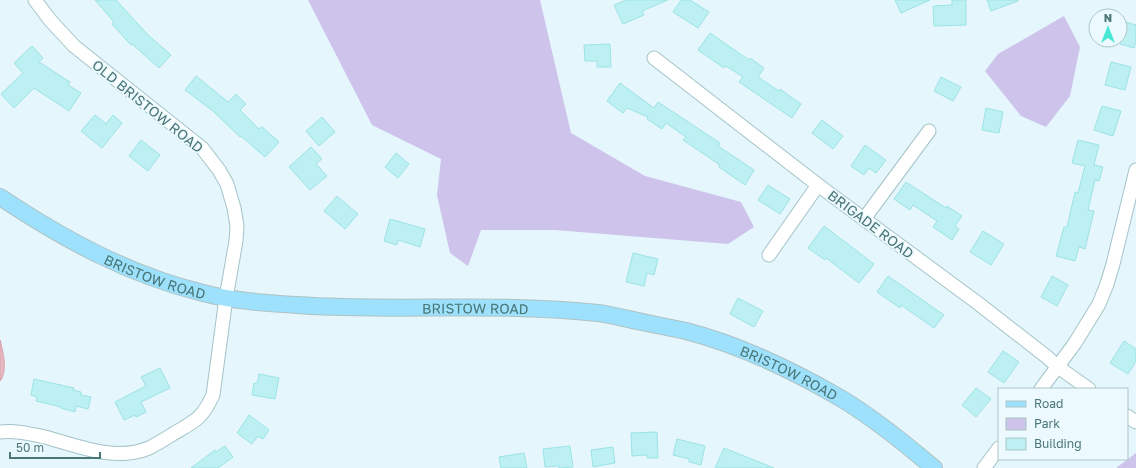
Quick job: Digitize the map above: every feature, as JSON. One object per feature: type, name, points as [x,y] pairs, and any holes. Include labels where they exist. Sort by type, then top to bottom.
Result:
[{"type":"main road","name":"BRISTOW ROAD","points":[[0,197],[67,239],[114,262],[156,279],[226,298],[338,308],[547,309],[600,313],[687,332],[743,350],[794,373],[843,400],[896,438],[934,468]]},
{"type":"street","name":"OLD BRISTOW ROAD","points":[[0,432],[18,432],[37,435],[99,451],[115,453],[137,452],[162,441],[201,416],[207,408],[213,395],[226,298],[236,241],[237,226],[234,208],[227,184],[220,170],[202,148],[74,46],[50,20],[36,0]]},
{"type":"street","name":"BRIGADE ROAD","points":[[654,58],[818,185],[979,304],[1058,367],[1088,388]]},
{"type":"street","points":[[864,219],[929,131]]},
{"type":"street","points":[[1042,388],[1075,343],[1099,304],[1107,284],[1136,170]]},
{"type":"street","points":[[769,255],[818,185]]},
{"type":"street","points":[[984,468],[998,449]]},
{"type":"green space","points":[[308,0],[540,0],[571,133],[645,176],[741,202],[754,227],[728,244],[555,230],[481,230],[468,266],[450,253],[437,195],[441,159],[372,125]]},
{"type":"green space","points":[[1064,16],[1080,47],[1070,96],[1046,127],[1021,116],[985,71],[998,54]]},
{"type":"green space","points":[[1136,453],[1136,468],[1116,468],[1128,460]]},
{"type":"shaded area","points":[[0,340],[4,372],[0,381]]},
{"type":"building","points":[[95,0],[116,0],[148,35],[171,55],[159,68],[132,44],[131,45],[112,24],[114,22]]},
{"type":"building","points":[[626,0],[668,0],[642,11],[644,15],[623,24],[614,5]]},
{"type":"building","points":[[681,0],[690,0],[709,12],[698,28],[673,12]]},
{"type":"building","points":[[895,0],[930,0],[901,13]]},
{"type":"building","points":[[952,0],[966,0],[966,25],[934,26],[933,6],[952,5]]},
{"type":"building","points":[[987,0],[1018,0],[1018,1],[991,11]]},
{"type":"building","points":[[1128,23],[1136,25],[1136,41],[1134,48],[1128,46]]},
{"type":"building","points":[[710,33],[749,60],[750,58],[764,68],[758,77],[779,91],[780,89],[801,104],[792,118],[739,82],[743,77],[726,66],[724,68],[698,50]]},
{"type":"building","points":[[610,44],[611,67],[597,67],[597,61],[585,61],[584,45]]},
{"type":"building","points":[[32,46],[43,58],[39,62],[70,82],[68,85],[81,93],[69,111],[34,88],[14,108],[1,94],[23,73],[14,63]]},
{"type":"building","points":[[1111,62],[1131,67],[1125,90],[1105,85]]},
{"type":"building","points":[[196,76],[228,102],[236,94],[246,104],[240,110],[259,129],[262,127],[279,142],[265,157],[241,136],[240,137],[213,111],[185,90]]},
{"type":"building","points":[[941,77],[961,87],[953,101],[934,91]]},
{"type":"building","points":[[620,83],[654,108],[658,102],[720,143],[718,146],[754,170],[745,185],[719,167],[720,165],[683,140],[686,137],[666,123],[662,129],[647,119],[648,117],[627,108],[623,113],[607,101]]},
{"type":"building","points":[[1102,106],[1121,111],[1113,136],[1094,130]]},
{"type":"building","points":[[986,108],[1003,112],[999,133],[982,130]]},
{"type":"building","points":[[95,115],[106,124],[113,115],[122,123],[102,148],[81,131]]},
{"type":"building","points":[[322,117],[335,132],[319,146],[306,131]]},
{"type":"building","points":[[822,120],[843,136],[833,149],[812,133]]},
{"type":"building","points":[[141,140],[160,155],[148,171],[129,156]]},
{"type":"building","points":[[1078,140],[1099,145],[1094,165],[1103,167],[1099,181],[1095,180],[1088,210],[1094,211],[1085,249],[1079,247],[1075,261],[1056,256],[1064,227],[1067,227],[1075,192],[1078,193],[1085,166],[1072,163]]},
{"type":"building","points":[[865,145],[886,160],[876,173],[869,168],[864,175],[851,166]]},
{"type":"building","points":[[311,147],[322,159],[316,164],[327,176],[310,190],[289,167]]},
{"type":"building","points":[[396,153],[409,164],[398,178],[385,167]]},
{"type":"building","points":[[906,182],[946,208],[947,206],[962,216],[955,226],[959,229],[952,240],[933,227],[937,221],[913,205],[910,210],[894,199]]},
{"type":"building","points":[[768,185],[790,199],[780,214],[758,200]]},
{"type":"building","points":[[337,196],[358,214],[345,229],[324,211]]},
{"type":"building","points":[[390,219],[425,229],[420,247],[398,240],[397,245],[384,241]]},
{"type":"building","points":[[824,226],[874,264],[859,283],[826,258],[825,260],[808,248]]},
{"type":"building","points":[[983,231],[1004,244],[991,265],[970,252]]},
{"type":"building","points":[[633,253],[658,259],[654,275],[647,273],[644,286],[626,282]]},
{"type":"building","points":[[888,276],[944,315],[934,328],[901,305],[900,308],[877,292]]},
{"type":"building","points":[[1052,276],[1068,285],[1057,306],[1041,297]]},
{"type":"building","points":[[738,298],[763,311],[754,327],[730,314]]},
{"type":"building","points":[[1124,341],[1136,349],[1136,361],[1128,374],[1110,363]]},
{"type":"building","points":[[1003,351],[1019,362],[1004,383],[988,372]]},
{"type":"building","points":[[160,368],[170,388],[141,402],[146,412],[136,417],[135,415],[124,420],[115,402],[146,386],[141,377]]},
{"type":"building","points":[[259,374],[279,378],[275,399],[252,395],[254,383],[257,384]]},
{"type":"building","points":[[34,379],[74,388],[73,390],[81,392],[81,395],[91,397],[88,409],[76,406],[75,412],[36,401],[37,397],[31,395]]},
{"type":"building","points":[[976,388],[991,399],[976,417],[962,405]]},
{"type":"building","points":[[249,415],[269,430],[263,439],[258,436],[252,444],[237,433]]},
{"type":"building","points":[[657,432],[658,458],[647,458],[647,455],[632,456],[631,433]]},
{"type":"building","points":[[677,439],[705,446],[701,465],[689,462],[689,459],[673,455]]},
{"type":"building","points":[[225,446],[233,457],[218,468],[191,468],[215,450],[216,452]]},
{"type":"building","points":[[570,446],[573,467],[545,467],[543,449]]},
{"type":"building","points":[[613,447],[615,463],[593,467],[591,450]]},
{"type":"building","points":[[724,448],[774,468],[715,468]]},
{"type":"building","points":[[524,453],[527,468],[501,468],[499,457]]}]
